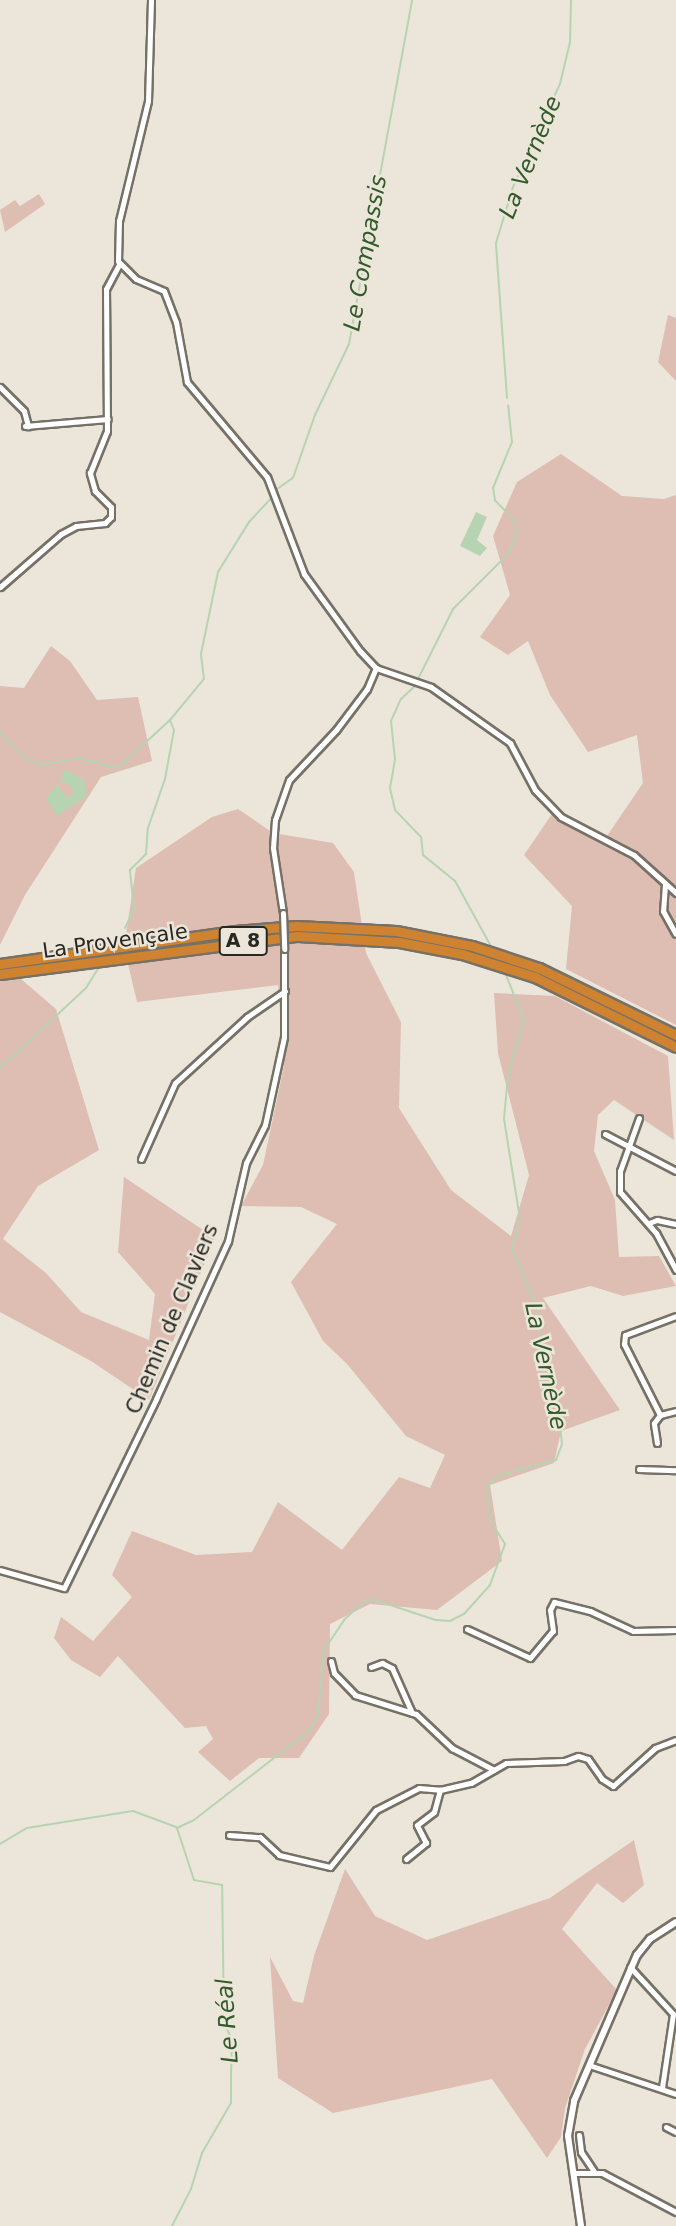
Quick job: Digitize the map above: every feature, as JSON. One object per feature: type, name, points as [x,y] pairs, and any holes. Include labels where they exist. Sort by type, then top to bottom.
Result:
[{"type":"highway","name":"La Provençale","points":[[0,964],[297,926],[396,931],[481,948],[508,957],[582,986],[676,1035]]},
{"type":"highway","name":"La Provençale","points":[[0,974],[298,936],[399,942],[513,969],[577,995],[676,1047]]},
{"type":"street","points":[[0,587],[61,534],[76,526],[105,523],[111,517],[111,507],[95,491],[90,474],[108,419],[106,289],[119,265],[119,221],[148,101],[151,0]]},
{"type":"street","points":[[119,265],[136,279],[164,291],[176,322],[187,382],[267,477],[304,573],[376,668],[419,683],[510,743],[535,790],[561,817],[634,855],[676,894]]},
{"type":"street","points":[[0,387],[24,411],[26,426],[108,419]]},
{"type":"street","name":"Chemin de Claviers","points":[[0,1570],[64,1588],[228,1241],[246,1163],[265,1125],[279,1068],[285,991],[283,913],[274,834],[289,780],[335,730],[367,689],[376,668]]},
{"type":"street","points":[[665,884],[663,911],[676,934]]},
{"type":"street","points":[[141,1159],[175,1083],[247,1017],[285,991]]},
{"type":"street","points":[[639,1118],[618,1178],[620,1192],[649,1223],[676,1270]]},
{"type":"street","points":[[605,1134],[676,1171]]},
{"type":"street","points":[[649,1223],[656,1220],[676,1224]]},
{"type":"street","points":[[660,1415],[629,1358],[625,1335],[676,1317]]},
{"type":"street","points":[[657,1443],[654,1423],[660,1415],[676,1411]]},
{"type":"street","points":[[639,1469],[676,1470]]},
{"type":"street","points":[[467,1629],[530,1658],[553,1631],[550,1610],[554,1602],[590,1611],[633,1631],[676,1630]]},
{"type":"street","points":[[331,1661],[334,1673],[355,1695],[412,1713],[452,1748],[495,1770]]},
{"type":"street","points":[[371,1667],[382,1663],[392,1668],[412,1713]]},
{"type":"street","points":[[229,1835],[260,1837],[279,1856],[330,1867],[385,1804],[419,1788],[440,1790],[471,1783],[515,1761],[582,1756],[613,1786],[655,1748],[676,1740]]},
{"type":"street","points":[[405,1859],[425,1845],[417,1825],[434,1812],[440,1790]]},
{"type":"street","points":[[581,2226],[569,2116],[630,1967],[650,1939],[676,1922]]},
{"type":"street","points":[[630,1967],[673,2014],[662,2088]]},
{"type":"street","points":[[589,2065],[676,2094]]},
{"type":"street","points":[[666,2127],[676,2132]]},
{"type":"street","points":[[579,2135],[581,2152],[594,2171],[676,2213]]},
{"type":"street","points":[[575,2173],[594,2171]]},
{"type":"shaded area","points":[[39,194],[45,204],[5,232],[0,210],[15,200],[20,206]]},
{"type":"shaded area","points":[[668,315],[676,318],[676,381],[658,362]]},
{"type":"shaded area","points":[[561,454],[622,496],[664,499],[676,495],[676,1025],[566,969],[572,906],[524,855],[554,811],[605,839],[643,783],[637,735],[588,752],[550,695],[528,641],[508,655],[480,637],[510,595],[493,536],[517,482]]},
{"type":"shaded area","points":[[476,512],[487,517],[477,540],[487,548],[480,556],[460,546]]},
{"type":"shaded area","points":[[51,646],[70,661],[97,700],[138,697],[152,761],[101,777],[25,895],[0,945],[0,686],[24,688]]},
{"type":"shaded area","points":[[65,769],[84,780],[87,796],[57,816],[46,798],[57,785],[66,797],[74,794],[71,786],[60,780]]},
{"type":"shaded area","points":[[238,809],[273,833],[333,843],[354,872],[366,953],[401,1022],[399,1108],[451,1190],[511,1236],[529,1175],[498,1053],[494,993],[555,996],[668,1056],[674,1140],[614,1100],[598,1115],[594,1151],[615,1200],[619,1257],[659,1256],[676,1286],[623,1296],[591,1286],[543,1298],[620,1410],[561,1431],[554,1463],[490,1485],[502,1561],[437,1610],[370,1604],[330,1624],[329,1714],[299,1758],[259,1758],[230,1781],[198,1752],[213,1739],[206,1726],[185,1728],[118,1656],[100,1677],[71,1660],[54,1638],[61,1617],[93,1641],[132,1597],[112,1575],[132,1531],[196,1555],[252,1552],[278,1502],[342,1550],[399,1477],[430,1488],[445,1455],[406,1436],[347,1364],[323,1341],[291,1282],[337,1224],[301,1207],[241,1206],[263,1165],[284,1066],[278,985],[137,1002],[124,947],[136,868],[212,817]]},
{"type":"shaded area","points":[[0,961],[56,1009],[99,1150],[38,1186],[3,1239],[46,1273],[81,1312],[149,1340],[155,1294],[118,1252],[124,1177],[215,1238],[149,1400],[91,1361],[0,1312]]},
{"type":"shaded area","points":[[634,1840],[644,1885],[623,1903],[597,1883],[562,1929],[617,1990],[585,2049],[565,2108],[561,2137],[547,2158],[492,2079],[333,2113],[278,2078],[270,1957],[293,2001],[303,2003],[314,1956],[345,1869],[375,1916],[427,1940],[550,1898]]},
{"type":"waterway","name":"Le Compassis","points":[[277,489],[293,478],[315,415],[349,344],[412,0]]},
{"type":"waterway","name":"La Vernède","points":[[507,398],[496,243],[513,187],[560,84],[570,42],[571,0]]},
{"type":"waterway","name":"La Vernède","points":[[493,950],[455,881],[423,855],[421,837],[395,810],[390,788],[395,759],[391,721],[401,699],[414,687],[453,609],[509,553],[516,535],[515,521],[495,500],[493,488],[512,442],[508,405]]},
{"type":"waterway","name":"Le Compassis","points":[[0,732],[25,758],[40,765],[78,758],[118,768],[170,720],[204,679],[201,654],[218,572],[249,522],[272,497]]},
{"type":"waterway","name":"Le Compassis","points":[[125,928],[134,909],[130,870],[146,854],[148,828],[165,779],[174,730],[170,720]]},
{"type":"waterway","name":"Le Compassis","points":[[0,1068],[86,988],[98,969]]},
{"type":"waterway","name":"La Vernède","points":[[177,1828],[194,1820],[310,1730],[318,1715],[324,1650],[344,1620],[362,1603],[372,1599],[436,1620],[450,1621],[464,1614],[490,1585],[505,1544],[490,1520],[487,1487],[500,1475],[556,1460],[562,1444],[558,1406],[544,1375],[537,1307],[512,1249],[520,1219],[504,1119],[508,1075],[524,1020],[504,970]]},
{"type":"waterway","points":[[0,1844],[27,1828],[133,1811],[176,1827]]},
{"type":"waterway","name":"Le Réal","points":[[172,2226],[191,2189],[202,2153],[231,2103],[232,2041],[224,2021],[222,1885],[194,1880],[177,1828]]}]
